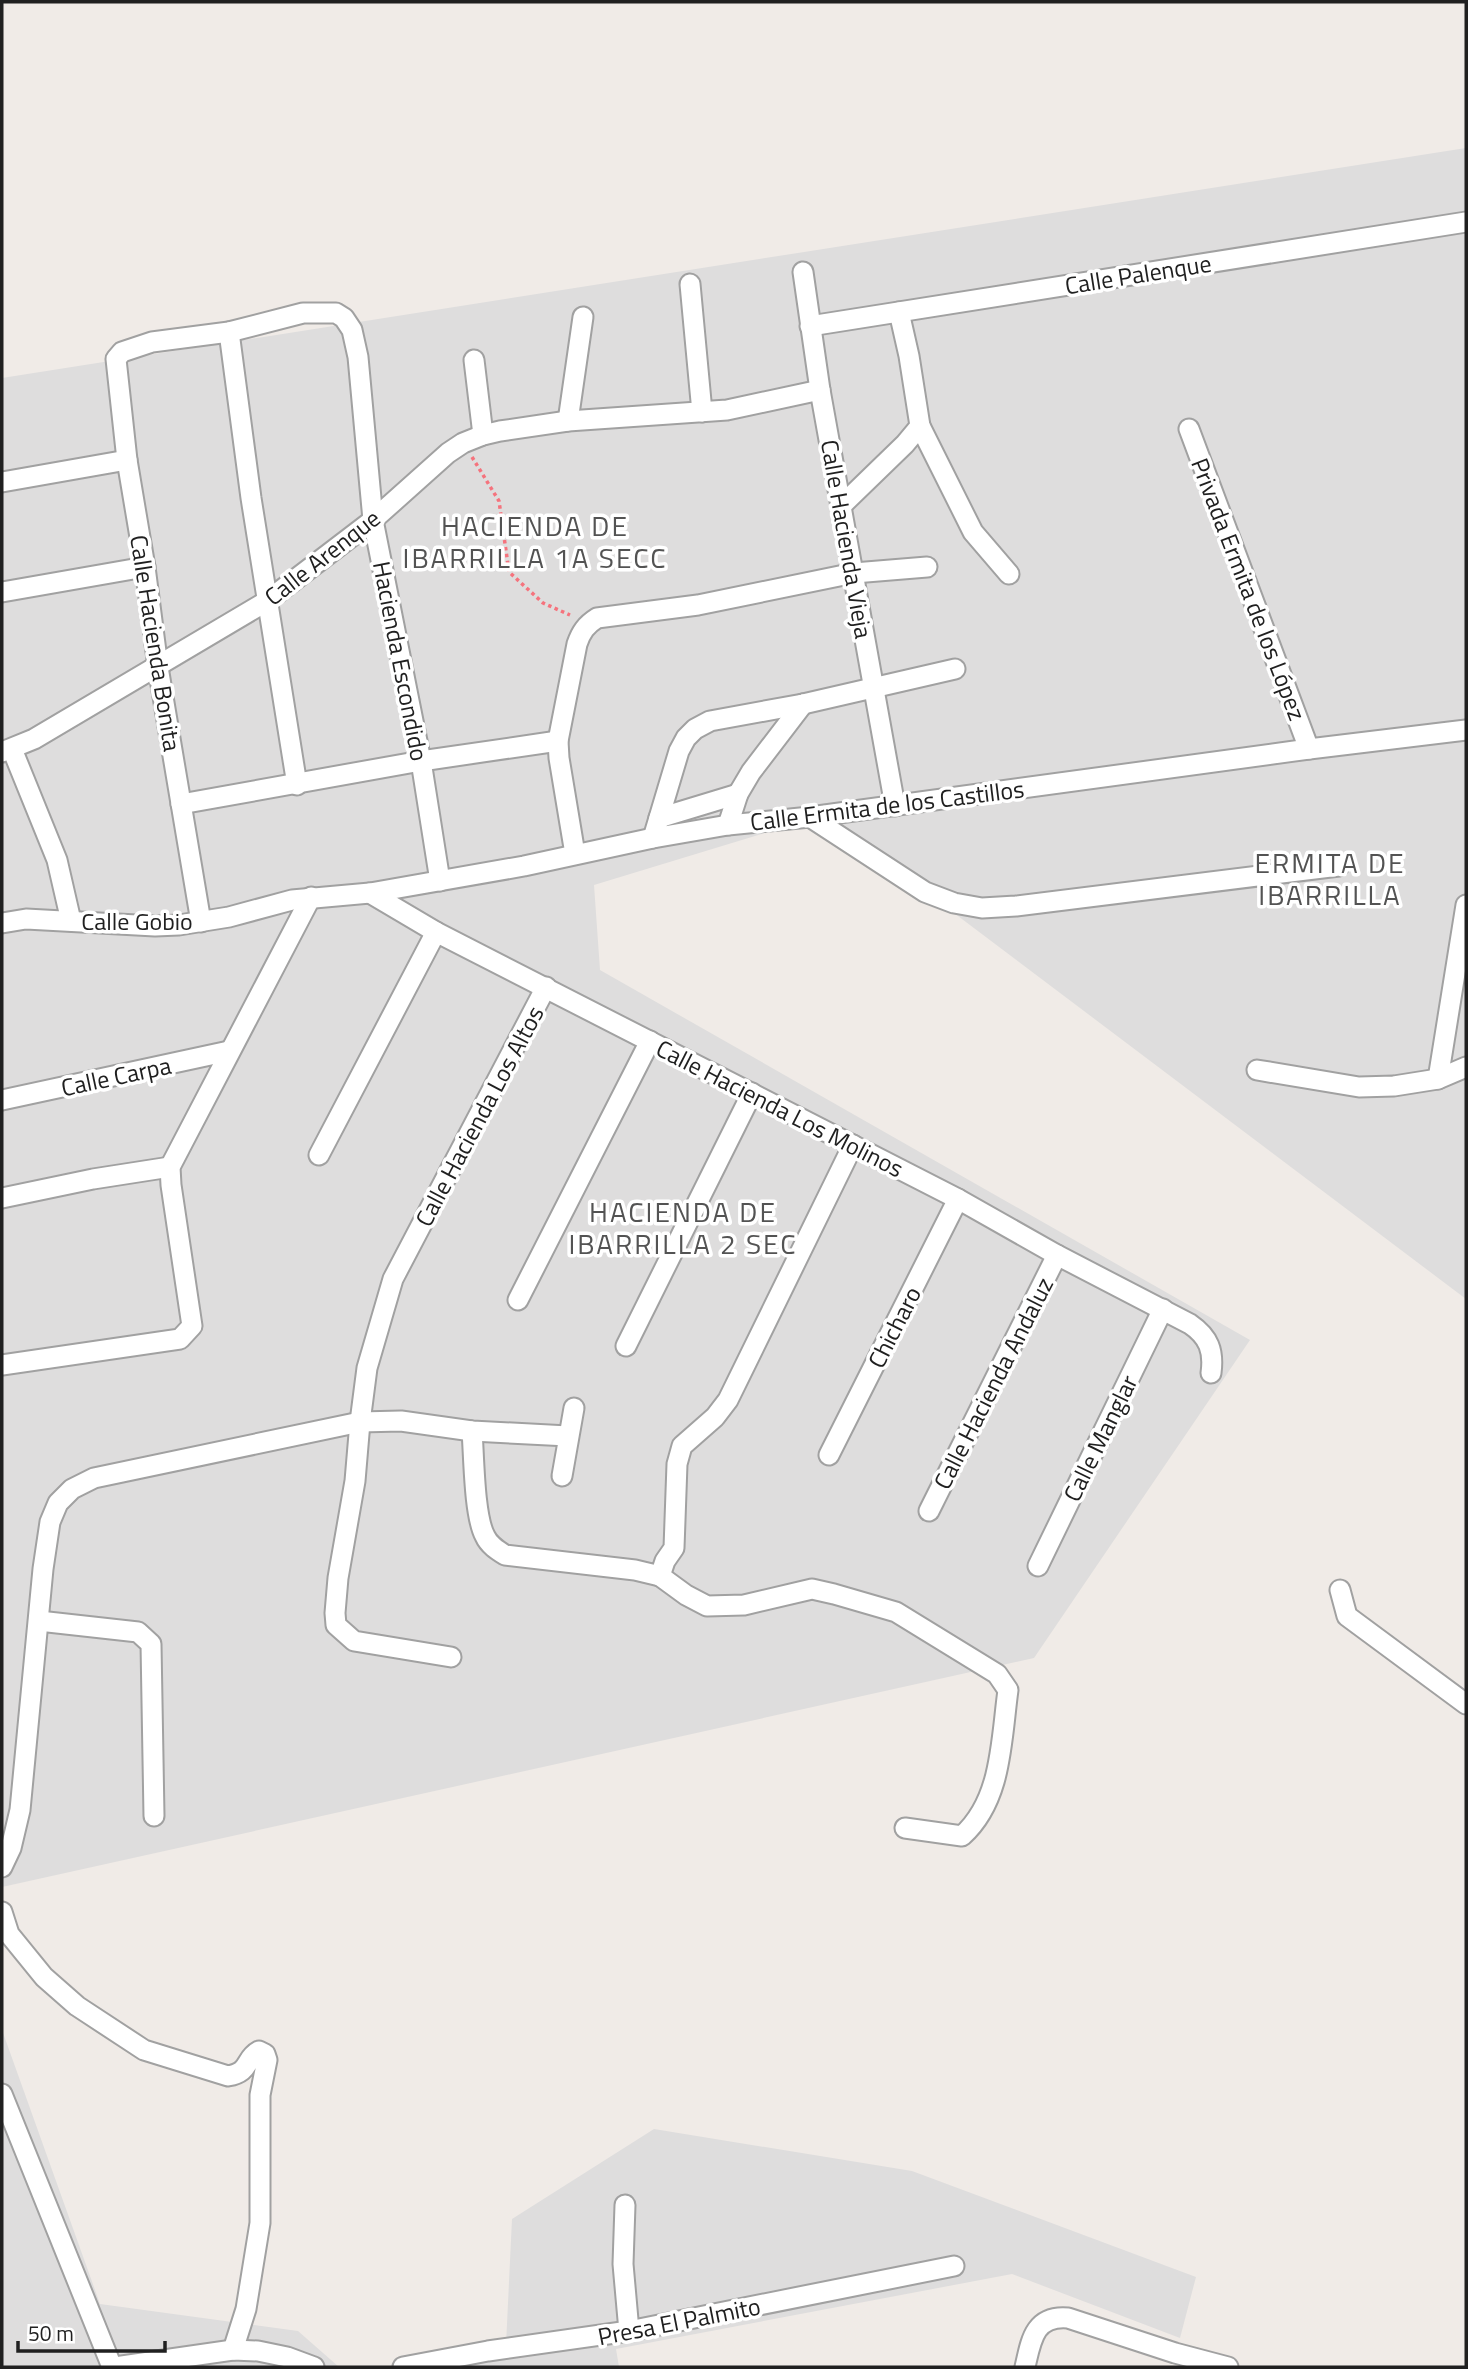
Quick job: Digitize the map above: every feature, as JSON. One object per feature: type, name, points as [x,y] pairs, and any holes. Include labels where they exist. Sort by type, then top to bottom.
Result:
[{"type":"street","name":"Calle Palenque","points":[[810,326],[1466,222]]},
{"type":"street","name":"Calle Hacienda Vieja","points":[[803,272],[820,390],[895,806]]},
{"type":"street","points":[[690,284],[702,412]]},
{"type":"street","points":[[899,312],[920,426],[973,532],[1009,574]]},
{"type":"street","name":"Hacienda Escondido","points":[[116,364],[118,355],[122,352],[152,342],[229,332],[303,313],[336,313],[344,318],[352,330],[358,357],[373,520],[421,761],[440,881]]},
{"type":"street","points":[[568,421],[583,317]]},
{"type":"street","points":[[229,332],[267,601],[297,785]]},
{"type":"street","points":[[474,360],[483,435]]},
{"type":"street","name":"Calle Hacienda Bonita","points":[[116,364],[127,460],[158,667],[201,922]]},
{"type":"street","name":"Calle Arenque","points":[[7,750],[34,739],[267,601],[373,520],[463,443],[483,435],[568,421],[702,412],[758,404],[820,390]]},
{"type":"street","points":[[841,506],[920,426]]},
{"type":"street","name":"Privada Ermita de los López","points":[[1189,429],[1309,749]]},
{"type":"street","points":[[2,482],[127,460]]},
{"type":"street","points":[[2,592],[145,567]]},
{"type":"street","points":[[575,854],[558,741],[577,644],[580,633],[588,624],[597,618],[698,605],[854,573],[927,567]]},
{"type":"street","points":[[653,838],[678,751],[695,729],[710,721],[803,704],[955,670]]},
{"type":"street","points":[[728,825],[738,794],[751,772],[803,704]]},
{"type":"street","name":"Calle Ermita de los Castillos","points":[[311,897],[370,893],[440,881],[728,825],[895,806],[1309,749],[1466,733]]},
{"type":"street","points":[[181,804],[421,761],[558,741]]},
{"type":"street","points":[[7,750],[57,860],[71,921]]},
{"type":"street","points":[[659,818],[738,794]]},
{"type":"street","points":[[810,817],[925,892],[954,903],[982,908],[1339,866]]},
{"type":"street","name":"Calle Hacienda Los Molinos","points":[[370,893],[436,932],[958,1199],[1057,1255],[1190,1324],[1200,1331],[1211,1349],[1211,1373]]},
{"type":"street","points":[[2,1365],[180,1339],[192,1326],[170,1185],[170,1167],[311,897]]},
{"type":"street","name":"Calle Gobio","points":[[2,923],[26,919],[155,926],[201,922],[311,897]]},
{"type":"street","points":[[1438,1079],[1466,905]]},
{"type":"street","points":[[319,1155],[436,932]]},
{"type":"street","name":"Calle Hacienda Los Altos","points":[[451,1657],[355,1642],[336,1626],[338,1578],[355,1481],[359,1422],[367,1368],[393,1279],[546,988]]},
{"type":"street","points":[[518,1300],[649,1041]]},
{"type":"street","name":"Calle Carpa","points":[[2,1100],[229,1051]]},
{"type":"street","points":[[1257,1070],[1359,1087],[1394,1086],[1438,1079],[1466,1067]]},
{"type":"street","points":[[626,1346],[752,1093]]},
{"type":"street","points":[[660,1576],[665,1561],[674,1548],[677,1464],[682,1446],[729,1401],[853,1145]]},
{"type":"street","points":[[2,1198],[93,1179],[170,1167]]},
{"type":"street","name":"Chicharo","points":[[829,1455],[958,1199]]},
{"type":"street","name":"Calle Hacienda Andaluz","points":[[929,1511],[1057,1255]]},
{"type":"street","name":"Calle Manglar","points":[[1038,1566],[1163,1309]]},
{"type":"street","points":[[562,1476],[574,1408]]},
{"type":"street","points":[[2,1867],[11,1848],[20,1810],[50,1522],[58,1503],[72,1489],[94,1478],[359,1422],[401,1421],[472,1431],[568,1436]]},
{"type":"street","points":[[472,1431],[479,1520],[492,1547],[505,1555],[635,1570],[660,1576],[707,1606],[744,1605],[812,1590],[834,1594],[896,1612],[997,1674],[1008,1690],[996,1779],[975,1824],[962,1836],[905,1828]]},
{"type":"street","points":[[1340,1590],[1347,1615],[1466,1704]]},
{"type":"street","points":[[39,1622],[138,1632],[151,1644],[154,1816]]},
{"type":"street","points":[[2,1912],[9,1934],[44,1977],[78,2006],[144,2050],[228,2076],[238,2074],[248,2066],[254,2053],[259,2051],[265,2054],[267,2060],[260,2095],[260,2224],[246,2309],[233,2350]]},
{"type":"street","points":[[2,2094],[114,2367],[233,2350],[258,2351],[287,2357],[314,2367]]},
{"type":"street","points":[[625,2205],[623,2264],[629,2331]]},
{"type":"street","name":"Presa El Palmito","points":[[403,2367],[488,2351],[629,2331],[954,2266]]},
{"type":"street","points":[[1025,2367],[1037,2329],[1046,2320],[1055,2317],[1068,2318],[1176,2360],[1228,2367]]},
{"type":"path","points":[[463,443],[499,501],[509,572],[543,603],[588,624]]},
{"type":"shaded area","points":[[1466,148],[1466,1299],[824,815],[594,885],[600,970],[1250,1340],[1034,1658],[2,1887],[2,378]]},
{"type":"shaded area","points":[[2,2030],[100,2304],[298,2331],[339,2367],[2,2367]]},
{"type":"shaded area","points":[[654,2129],[912,2171],[1196,2277],[1180,2338],[1012,2274],[616,2349],[619,2367],[391,2367],[506,2345],[512,2219]]},
{"type":"district","name":"HACIENDA DE IBARRILLA 1A SECC","points":[[535,541]]},
{"type":"district","name":"ERMITA DE IBARRILLA","points":[[1330,878]]},
{"type":"district","name":"HACIENDA DE IBARRILLA 2 SEC","points":[[683,1227]]}]
